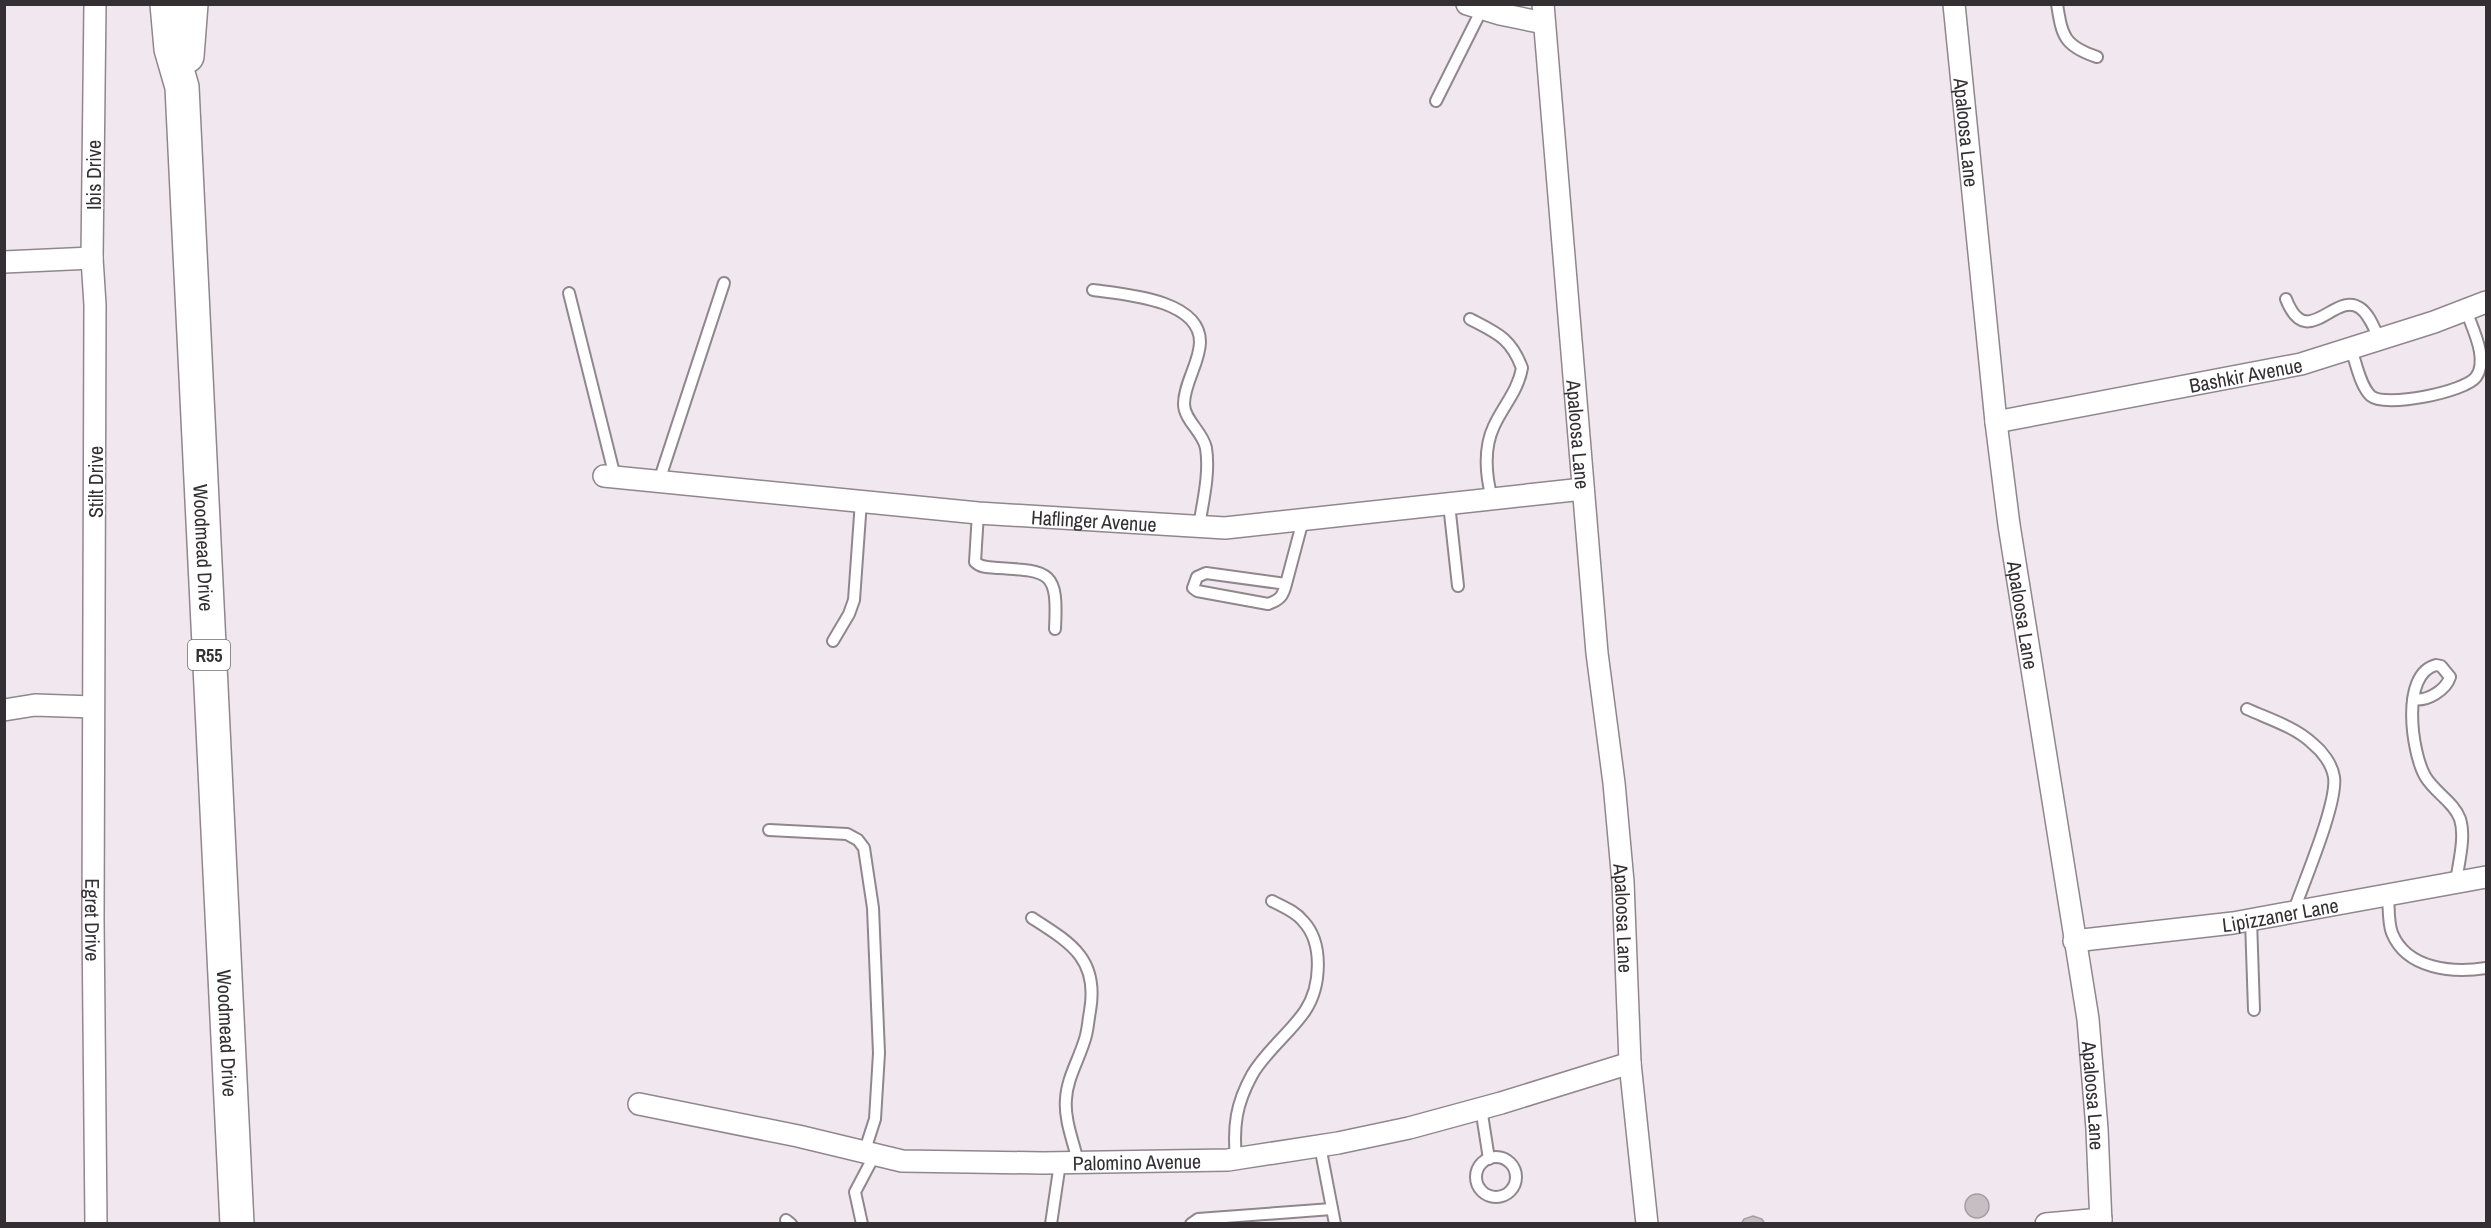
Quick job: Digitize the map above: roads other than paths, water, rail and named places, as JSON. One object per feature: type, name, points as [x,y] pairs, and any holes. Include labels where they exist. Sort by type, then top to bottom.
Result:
[{"type":"main road","name":"Woodmead Drive","points":[[167,4],[171,49],[182,87]]},
{"type":"main road","name":"Woodmead Drive","points":[[191,4],[189,45],[182,87],[237,1224]]},
{"type":"street","name":"Ibis Drive","points":[[92,258],[95,4]]},
{"type":"street","name":"Apaloosa Lane","points":[[1954,4],[1996,422],[2009,525],[2088,1019],[2097,1129],[2101,1221]]},
{"type":"street","points":[[1474,7],[1543,14]]},
{"type":"street","name":"Apaloosa Lane","points":[[1543,14],[1597,653],[1614,783],[1623,882],[1630,1063],[1647,1224]]},
{"type":"street","points":[[4,262],[92,258]]},
{"type":"street","name":"Stilt Drive","points":[[92,258],[96,305],[93,706]]},
{"type":"street","name":"Bashkir Avenue","points":[[1996,422],[2280,369],[2380,340],[2487,302]]},
{"type":"street","name":"Haflinger Avenue","points":[[609,476],[978,513],[1234,527],[1583,489]]},
{"type":"street","points":[[4,710],[35,705],[93,706]]},
{"type":"street","name":"Egret Drive","points":[[93,706],[96,1224]]},
{"type":"street","name":"Lipizzaner Lane","points":[[2074,941],[2251,920],[2487,877]]},
{"type":"street","name":"Palomino Avenue","points":[[639,1104],[798,1136],[902,1161],[1069,1163],[1236,1159],[1320,1146],[1409,1128],[1630,1063]]},
{"type":"street","points":[[2046,1224],[2101,1221]]},
{"type":"lane","points":[[2057,4],[2061,32],[2065,38],[2078,49],[2097,57]]},
{"type":"lane","points":[[1436,101],[1474,7]]},
{"type":"lane","points":[[659,481],[724,283]]},
{"type":"lane","points":[[1093,290],[1161,301],[1178,310],[1197,329],[1200,342],[1184,402],[1185,413],[1200,432],[1206,448],[1207,470],[1200,526]]},
{"type":"lane","points":[[569,293],[609,476]]},
{"type":"lane","points":[[2286,299],[2290,311],[2297,318],[2307,321],[2318,319],[2352,304],[2359,307],[2367,315],[2380,340]]},
{"type":"lane","points":[[2351,349],[2365,389],[2381,401],[2439,394],[2464,387],[2477,376],[2481,365],[2480,353],[2466,310]]},
{"type":"lane","points":[[1470,319],[1501,334],[1510,343],[1522,368],[1514,393],[1493,427],[1486,477],[1492,499]]},
{"type":"lane","points":[[833,640],[849,614],[854,600],[861,501]]},
{"type":"lane","points":[[1449,504],[1458,586]]},
{"type":"lane","points":[[978,513],[975,562],[979,566],[1038,571],[1047,576],[1054,588],[1055,628]]},
{"type":"lane","points":[[1286,584],[1206,573],[1197,577],[1194,588],[1197,591],[1268,604],[1278,601],[1284,594],[1303,520]]},
{"type":"lane","points":[[2413,699],[2412,721],[2417,759],[2427,779],[2459,818],[2461,838],[2456,883]]},
{"type":"lane","points":[[2247,710],[2298,732],[2323,755],[2334,778],[2329,811],[2293,913]]},
{"type":"lane","points":[[769,830],[847,834],[858,840],[868,859],[873,908],[879,1053],[875,1119],[869,1154],[855,1192],[862,1224]]},
{"type":"lane","points":[[2388,896],[2392,932],[2398,942],[2418,961],[2447,971],[2487,968]]},
{"type":"lane","points":[[1236,1159],[1234,1130],[1236,1115],[1253,1075],[1305,1011],[1312,998],[1315,984],[1317,952],[1312,933],[1303,920],[1272,901]]},
{"type":"lane","points":[[1032,918],[1063,938],[1078,952],[1092,978],[1094,993],[1085,1039],[1070,1078],[1065,1101],[1069,1163],[1051,1224]]},
{"type":"lane","points":[[2251,920],[2253,1010]]},
{"type":"lane","points":[[1480,1108],[1489,1159]]},
{"type":"lane","points":[[1320,1146],[1335,1224]]},
{"type":"lane","points":[[1191,1224],[1198,1219],[1332,1209]]}]
